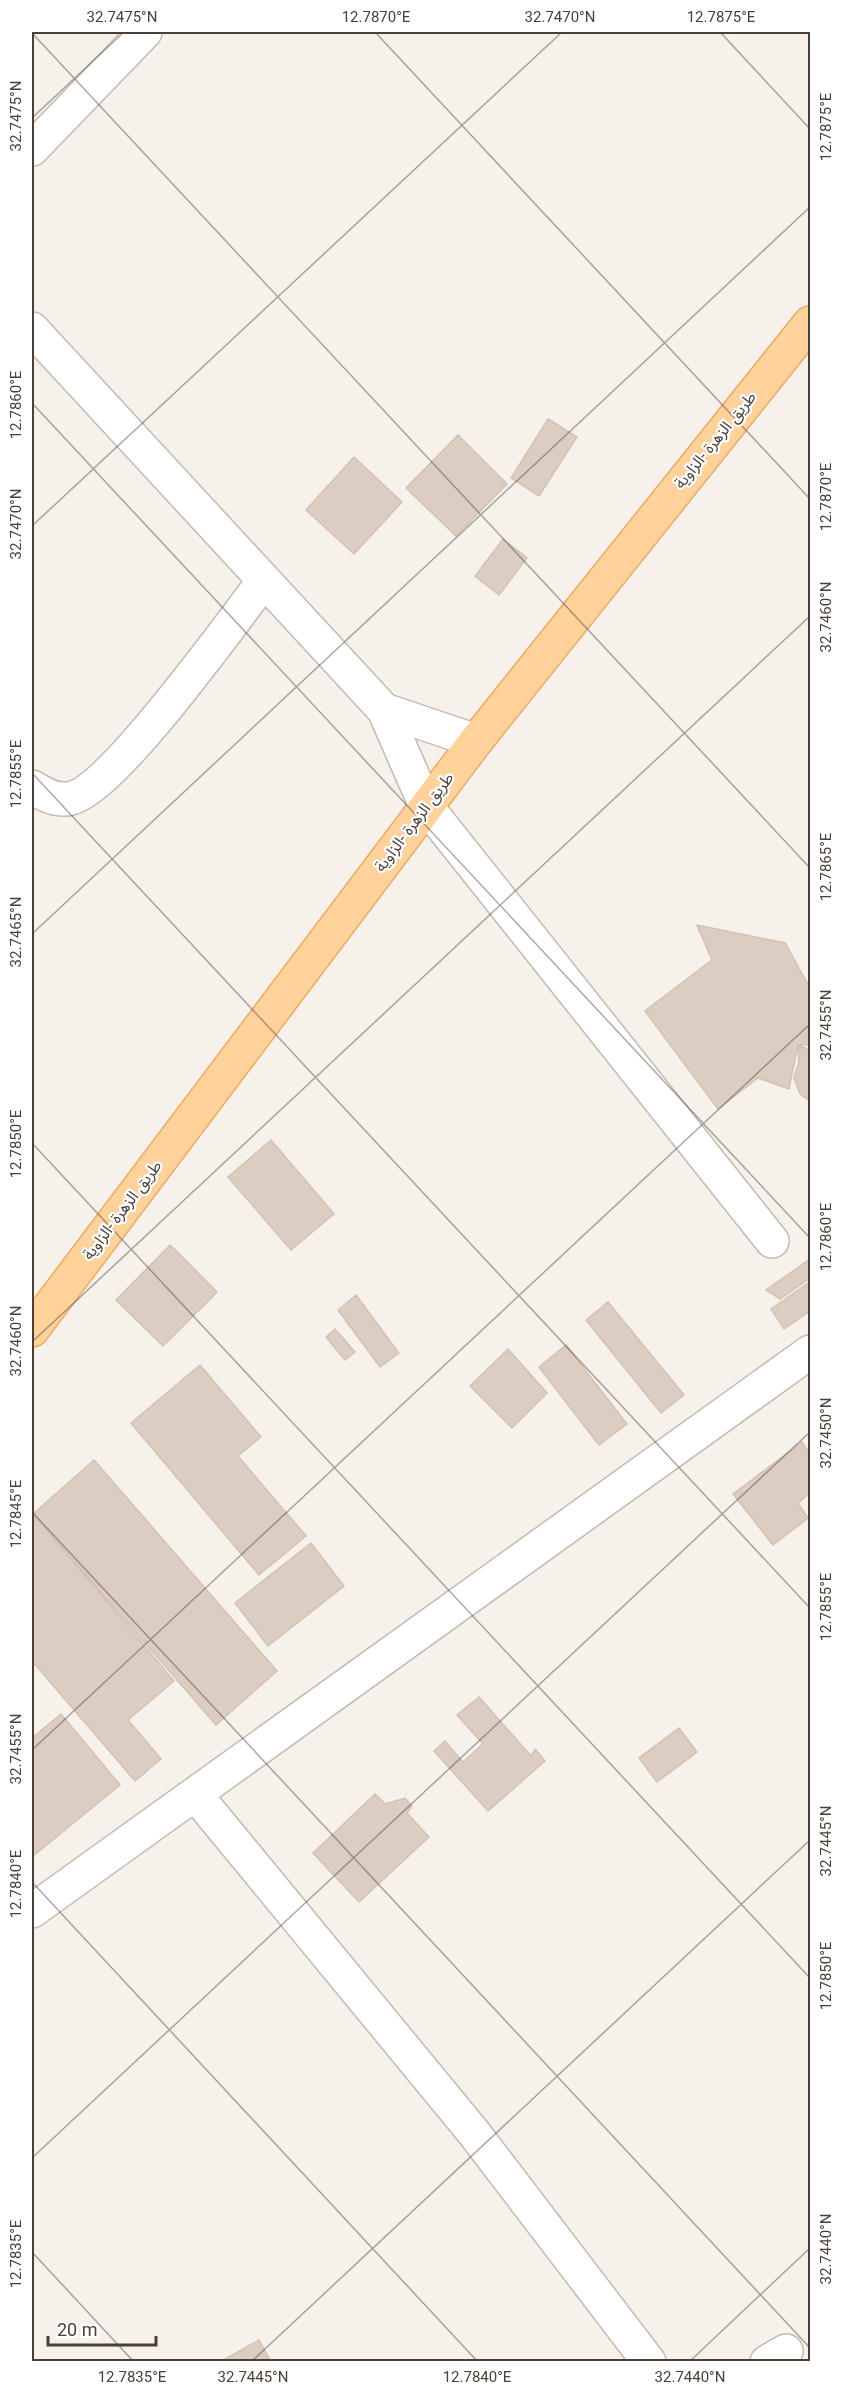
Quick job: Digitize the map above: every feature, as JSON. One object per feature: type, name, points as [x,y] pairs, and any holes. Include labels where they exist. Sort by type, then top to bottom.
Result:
[{"type":"main road","name":"طريق الزهرة -الزاوية","points":[[32,1330],[476,741],[810,323]]},
{"type":"street","points":[[32,149],[145,32]]},
{"type":"street","points":[[32,329],[384,710],[426,806],[772,1241]]},
{"type":"street","points":[[32,787],[46,795],[67,800],[95,786],[125,757],[264,581]]},
{"type":"street","points":[[384,710],[476,741]]},
{"type":"street","points":[[32,1911],[810,1352]]},
{"type":"street","points":[[195,1794],[474,2133],[649,2361]]},
{"type":"building","points":[[548,419],[577,437],[539,496],[511,478]]},
{"type":"building","points":[[458,435],[507,484],[456,536],[406,488]]},
{"type":"building","points":[[354,457],[402,502],[354,554],[306,510]]},
{"type":"building","points":[[503,539],[527,558],[499,595],[475,576]]},
{"type":"building","points":[[697,925],[785,943],[810,988],[810,1045],[798,1045],[789,1089],[758,1078],[718,1109],[645,1011],[712,960]]},
{"type":"building","points":[[798,1045],[810,1050],[810,1101],[800,1094],[794,1078],[799,1061]]},
{"type":"building","points":[[271,1140],[334,1214],[291,1250],[228,1177]]},
{"type":"building","points":[[170,1245],[217,1292],[163,1346],[116,1300]]},
{"type":"building","points":[[810,1259],[810,1278],[780,1299],[766,1290]]},
{"type":"building","points":[[810,1282],[810,1311],[784,1329],[771,1309]]},
{"type":"building","points":[[356,1295],[399,1353],[380,1367],[338,1310]]},
{"type":"building","points":[[608,1302],[684,1395],[661,1413],[586,1320]]},
{"type":"building","points":[[335,1329],[355,1352],[345,1360],[326,1337]]},
{"type":"building","points":[[566,1345],[627,1424],[599,1445],[539,1367]]},
{"type":"building","points":[[508,1349],[547,1393],[512,1428],[470,1386]]},
{"type":"building","points":[[200,1365],[261,1437],[238,1456],[306,1536],[259,1575],[131,1423]]},
{"type":"building","points":[[802,1442],[810,1454],[810,1493],[798,1503],[808,1518],[773,1545],[733,1494]]},
{"type":"building","points":[[94,1460],[277,1671],[216,1725],[33,1514]]},
{"type":"building","points":[[33,1514],[174,1681],[128,1720],[161,1759],[135,1781],[32,1661]]},
{"type":"building","points":[[311,1543],[344,1586],[268,1646],[235,1603]]},
{"type":"building","points":[[479,1697],[531,1756],[535,1749],[545,1761],[488,1811],[434,1751],[445,1741],[463,1762],[483,1744],[457,1715]]},
{"type":"building","points":[[61,1714],[120,1785],[32,1857],[32,1738]]},
{"type":"building","points":[[679,1728],[697,1752],[657,1782],[639,1758]]},
{"type":"building","points":[[375,1794],[385,1804],[405,1798],[412,1806],[407,1813],[429,1837],[359,1902],[313,1853]]},
{"type":"building","points":[[259,2340],[271,2362],[220,2362]]}]
